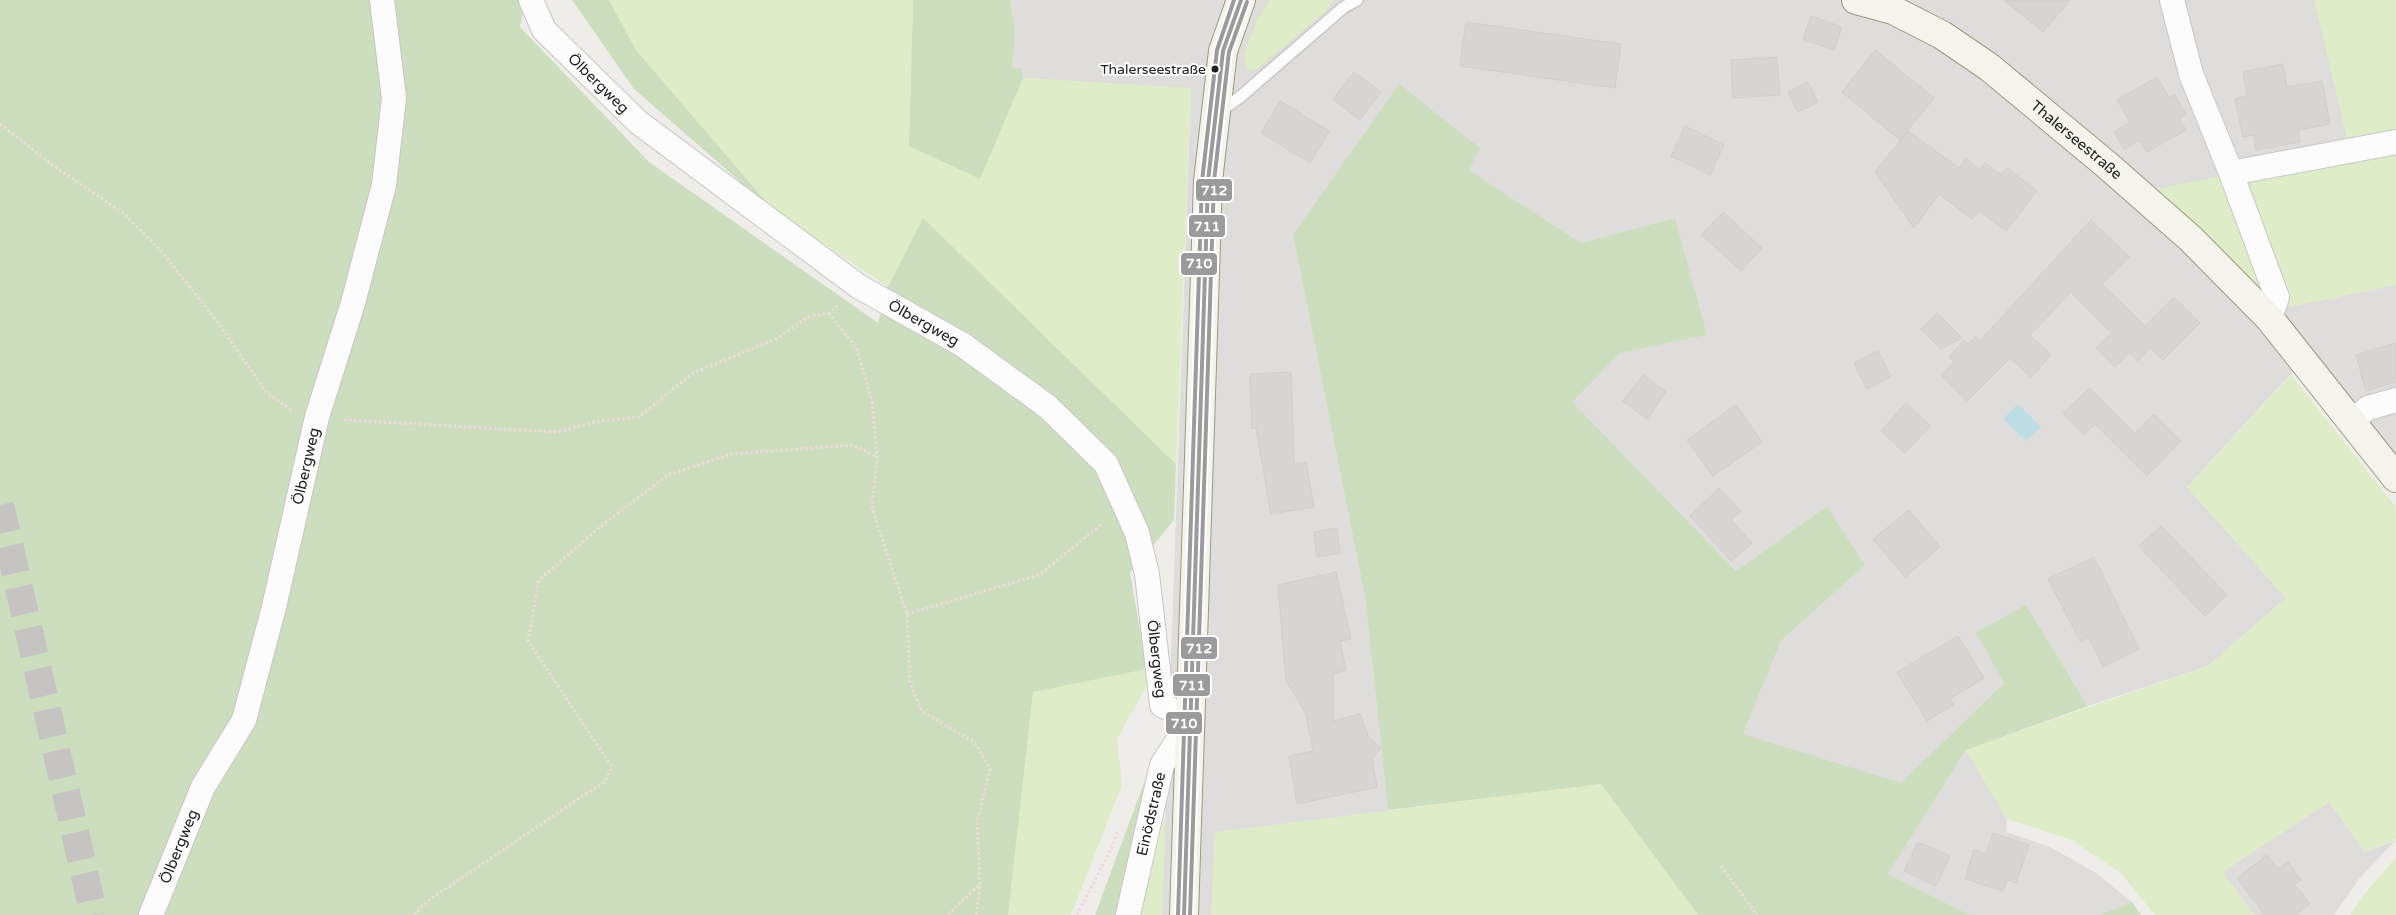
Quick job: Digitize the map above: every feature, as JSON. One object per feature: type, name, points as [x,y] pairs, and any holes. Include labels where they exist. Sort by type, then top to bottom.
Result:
[{"type":"main road","points":[[1184,915],[1207,190],[1214,116],[1223,51],[1241,0]]},
{"type":"main road","name":"Thalerseestraße","points":[[1856,0],[1901,14],[1942,35],[1989,67],[2108,165],[2191,239],[2270,319],[2396,478]]},
{"type":"street","name":"Ölbergweg","points":[[151,915],[203,786],[244,720],[274,607],[317,417],[353,303],[384,185],[394,98],[382,0]]},
{"type":"street","name":"Ölbergweg","points":[[531,0],[544,30],[638,122],[858,286],[963,345],[1048,407],[1106,464],[1137,533],[1147,574],[1162,705],[1191,720]]},
{"type":"street","points":[[2172,0],[2191,74],[2231,173],[2277,297],[2270,319]]},
{"type":"street","points":[[2231,173],[2396,142]]},
{"type":"street","points":[[2352,421],[2368,408],[2396,400]]},
{"type":"street","name":"Einödstraße","points":[[1128,915],[1162,765],[1191,720]]},
{"type":"lane","points":[[1214,116],[1240,97],[1344,7],[1358,0]]},
{"type":"path","points":[[0,124],[55,167],[122,212],[163,253],[218,322],[266,392],[288,409],[317,417],[376,423],[557,432],[599,421],[639,417],[693,373],[776,339],[808,317],[829,313],[858,349],[872,401],[877,458],[872,508],[908,614],[910,683],[922,711],[976,743],[990,769],[977,822],[980,884],[976,915]]},
{"type":"path","points":[[414,915],[429,900],[605,781],[612,767],[528,642],[539,580],[600,527],[668,475],[731,454],[853,444],[877,458]]},
{"type":"path","points":[[908,614],[1039,575],[1124,505]]},
{"type":"path","points":[[1721,866],[1757,915]]},
{"type":"path","points":[[948,915],[980,884]]},
{"type":"shaded area","points":[[1010,0],[2396,0],[2396,459],[2312,351],[2187,487],[2286,598],[2208,666],[2088,706],[2026,605],[2004,683],[1901,784],[1743,734],[1781,641],[1865,565],[1827,506],[1736,571],[1571,402],[1620,353],[1706,335],[1675,218],[1581,243],[1469,170],[1293,235],[1365,597],[1388,810],[1390,915],[1162,915],[1191,89],[1023,78]]},
{"type":"shaded area","points":[[1018,0],[1086,0],[1129,26],[1144,14],[1154,0],[1208,0],[1186,70],[1152,67],[1150,82],[1012,67]]},
{"type":"shaded area","points":[[1213,585],[1278,585],[1284,649],[1208,660]]},
{"type":"shaded area","points":[[1966,750],[2007,819],[2006,832],[2050,847],[2096,873],[2132,902],[2099,915],[1970,915],[1888,874]]},
{"type":"shaded area","points":[[2329,802],[2365,852],[2396,840],[2359,879],[2334,915],[2254,915],[2222,872]]},
{"type":"green space","points":[[0,0],[525,0],[520,27],[649,162],[878,323],[888,287],[923,218],[1176,464],[1174,520],[1130,573],[1147,669],[1033,692],[1008,915],[0,915]]},
{"type":"green space","points":[[572,0],[609,0],[636,50],[774,211],[634,89]]},
{"type":"green space","points":[[609,0],[913,0],[909,146],[980,178],[1023,78],[1191,88],[1176,464],[923,219],[888,287],[774,211],[636,50]]},
{"type":"green space","points":[[913,0],[1010,0],[1023,78],[980,179],[909,146]]},
{"type":"green space","points":[[1270,0],[1334,0],[1326,11],[1257,69],[1246,70],[1244,54],[1258,18]]},
{"type":"green space","points":[[2314,0],[2396,0],[2396,133],[2348,142]]},
{"type":"green space","points":[[1399,84],[1480,148],[1469,170],[1581,243],[1675,218],[1707,335],[1620,353],[1572,402],[1736,571],[1827,506],[1865,565],[1781,641],[1743,734],[1901,783],[2004,683],[1976,632],[2026,605],[2088,706],[1966,750],[1888,874],[1970,915],[1698,915],[1601,784],[1388,810],[1365,597],[1293,235]]},
{"type":"green space","points":[[2396,150],[2396,285],[2290,307],[2249,200],[2251,182],[2258,175]]},
{"type":"green space","points":[[2221,176],[2265,296],[2157,189]]},
{"type":"green space","points":[[2291,375],[2396,507],[2396,839],[2365,852],[2329,802],[2223,872],[2254,915],[2155,915],[2121,873],[2071,840],[2007,819],[1966,750],[2208,666],[2286,598],[2187,487]]},
{"type":"green space","points":[[1147,669],[1146,687],[1117,739],[1122,785],[1071,915],[1008,915],[1033,691]]},
{"type":"green space","points":[[1145,780],[1119,915],[1095,915]]},
{"type":"green space","points":[[1601,784],[1698,915],[1211,915],[1215,832]]},
{"type":"green space","points":[[1166,811],[1162,915],[1140,915]]},
{"type":"green space","points":[[2396,857],[2396,915],[2350,915],[2362,897]]},
{"type":"green space","points":[[2132,902],[2141,915],[2099,915]]},
{"type":"water","points":[[2018,404],[2041,427],[2026,441],[2003,419]]},
{"type":"building","points":[[2004,0],[2070,0],[2043,32]]},
{"type":"building","points":[[1811,16],[1842,27],[1834,50],[1803,39]]},
{"type":"building","points":[[1466,22],[1621,44],[1615,88],[1460,66]]},
{"type":"building","points":[[1875,50],[1934,98],[1900,140],[1842,92]]},
{"type":"building","points":[[1777,57],[1780,95],[1733,98],[1731,60]]},
{"type":"building","points":[[2283,64],[2287,87],[2322,81],[2330,124],[2298,130],[2300,142],[2256,150],[2254,135],[2243,137],[2235,99],[2247,96],[2243,72]]},
{"type":"building","points":[[1354,72],[1381,92],[1360,120],[1333,99]]},
{"type":"building","points":[[2157,77],[2169,98],[2175,95],[2186,114],[2179,118],[2186,130],[2147,152],[2140,140],[2124,149],[2114,132],[2130,122],[2117,100]]},
{"type":"building","points":[[1808,82],[1818,102],[1798,112],[1788,92]]},
{"type":"building","points":[[1280,101],[1329,131],[1310,163],[1261,133]]},
{"type":"building","points":[[1685,126],[1724,145],[1710,175],[1671,156]]},
{"type":"building","points":[[1908,131],[1959,168],[1966,159],[1980,170],[1985,163],[2001,175],[2007,168],[2037,191],[2006,231],[1979,211],[1972,219],[1939,194],[1914,228],[1875,172]]},
{"type":"building","points":[[1723,212],[1762,248],[1741,271],[1702,235]]},
{"type":"building","points":[[2091,220],[2129,257],[2102,284],[2145,326],[2174,297],[2200,323],[2163,360],[2150,348],[2138,361],[2130,352],[2115,367],[2096,348],[2111,333],[2071,292],[2030,335],[2051,355],[2031,377],[2010,358],[1967,401],[1941,375],[1954,362],[1949,357],[1964,340],[1968,344],[1976,337],[1980,341]]},
{"type":"building","points":[[1937,313],[1962,338],[1941,349],[1921,329]]},
{"type":"building","points":[[2396,343],[2396,382],[2366,391],[2356,355]]},
{"type":"building","points":[[1878,351],[1891,376],[1867,389],[1854,363]]},
{"type":"building","points":[[1291,372],[1294,464],[1306,462],[1314,507],[1271,514],[1256,428],[1252,429],[1250,374]]},
{"type":"building","points":[[1643,375],[1666,392],[1647,419],[1623,401]]},
{"type":"building","points":[[2090,388],[2135,434],[2154,414],[2181,441],[2147,476],[2095,424],[2084,435],[2063,413]]},
{"type":"building","points":[[1906,403],[1930,426],[1905,453],[1881,431]]},
{"type":"building","points":[[1736,405],[1762,442],[1713,476],[1687,440]]},
{"type":"building","points":[[1719,488],[1741,511],[1731,520],[1752,543],[1731,561],[1690,516]]},
{"type":"building","points":[[1909,510],[1940,547],[1905,577],[1873,539]]},
{"type":"building","points":[[2161,526],[2227,595],[2205,616],[2139,546]]},
{"type":"building","points":[[1337,528],[1340,553],[1317,557],[1314,532]]},
{"type":"building","points":[[2094,557],[2139,649],[2103,667],[2089,637],[2080,641],[2048,579]]},
{"type":"building","points":[[1336,572],[1351,639],[1340,641],[1346,670],[1333,674],[1333,721],[1360,714],[1369,738],[1381,748],[1372,759],[1377,787],[1297,804],[1289,756],[1313,751],[1306,714],[1286,680],[1278,585]]},
{"type":"building","points":[[1958,636],[1984,678],[1950,699],[1954,704],[1927,721],[1897,672]]},
{"type":"building","points":[[1993,833],[2029,845],[2016,883],[2007,880],[2003,891],[1965,879],[1974,850],[1986,854]]},
{"type":"building","points":[[1918,842],[1950,856],[1936,886],[1904,871]]},
{"type":"building","points":[[2267,855],[2278,869],[2288,862],[2301,880],[2295,885],[2310,904],[2295,915],[2265,915],[2237,878]]},
{"type":"tunnel","points":[[0,505],[94,915]]},
{"type":"transit line","name":"710","points":[[1178,915],[1202,181],[1217,50],[1234,0]]},
{"type":"transit line","name":"711","points":[[1184,915],[1208,181],[1223,51],[1241,0]]},
{"type":"transit line","name":"712","points":[[1190,915],[1214,181],[1229,52],[1247,2]]},
{"type":"place","name":"Thalerseestraße","points":[[1215,69]]}]
